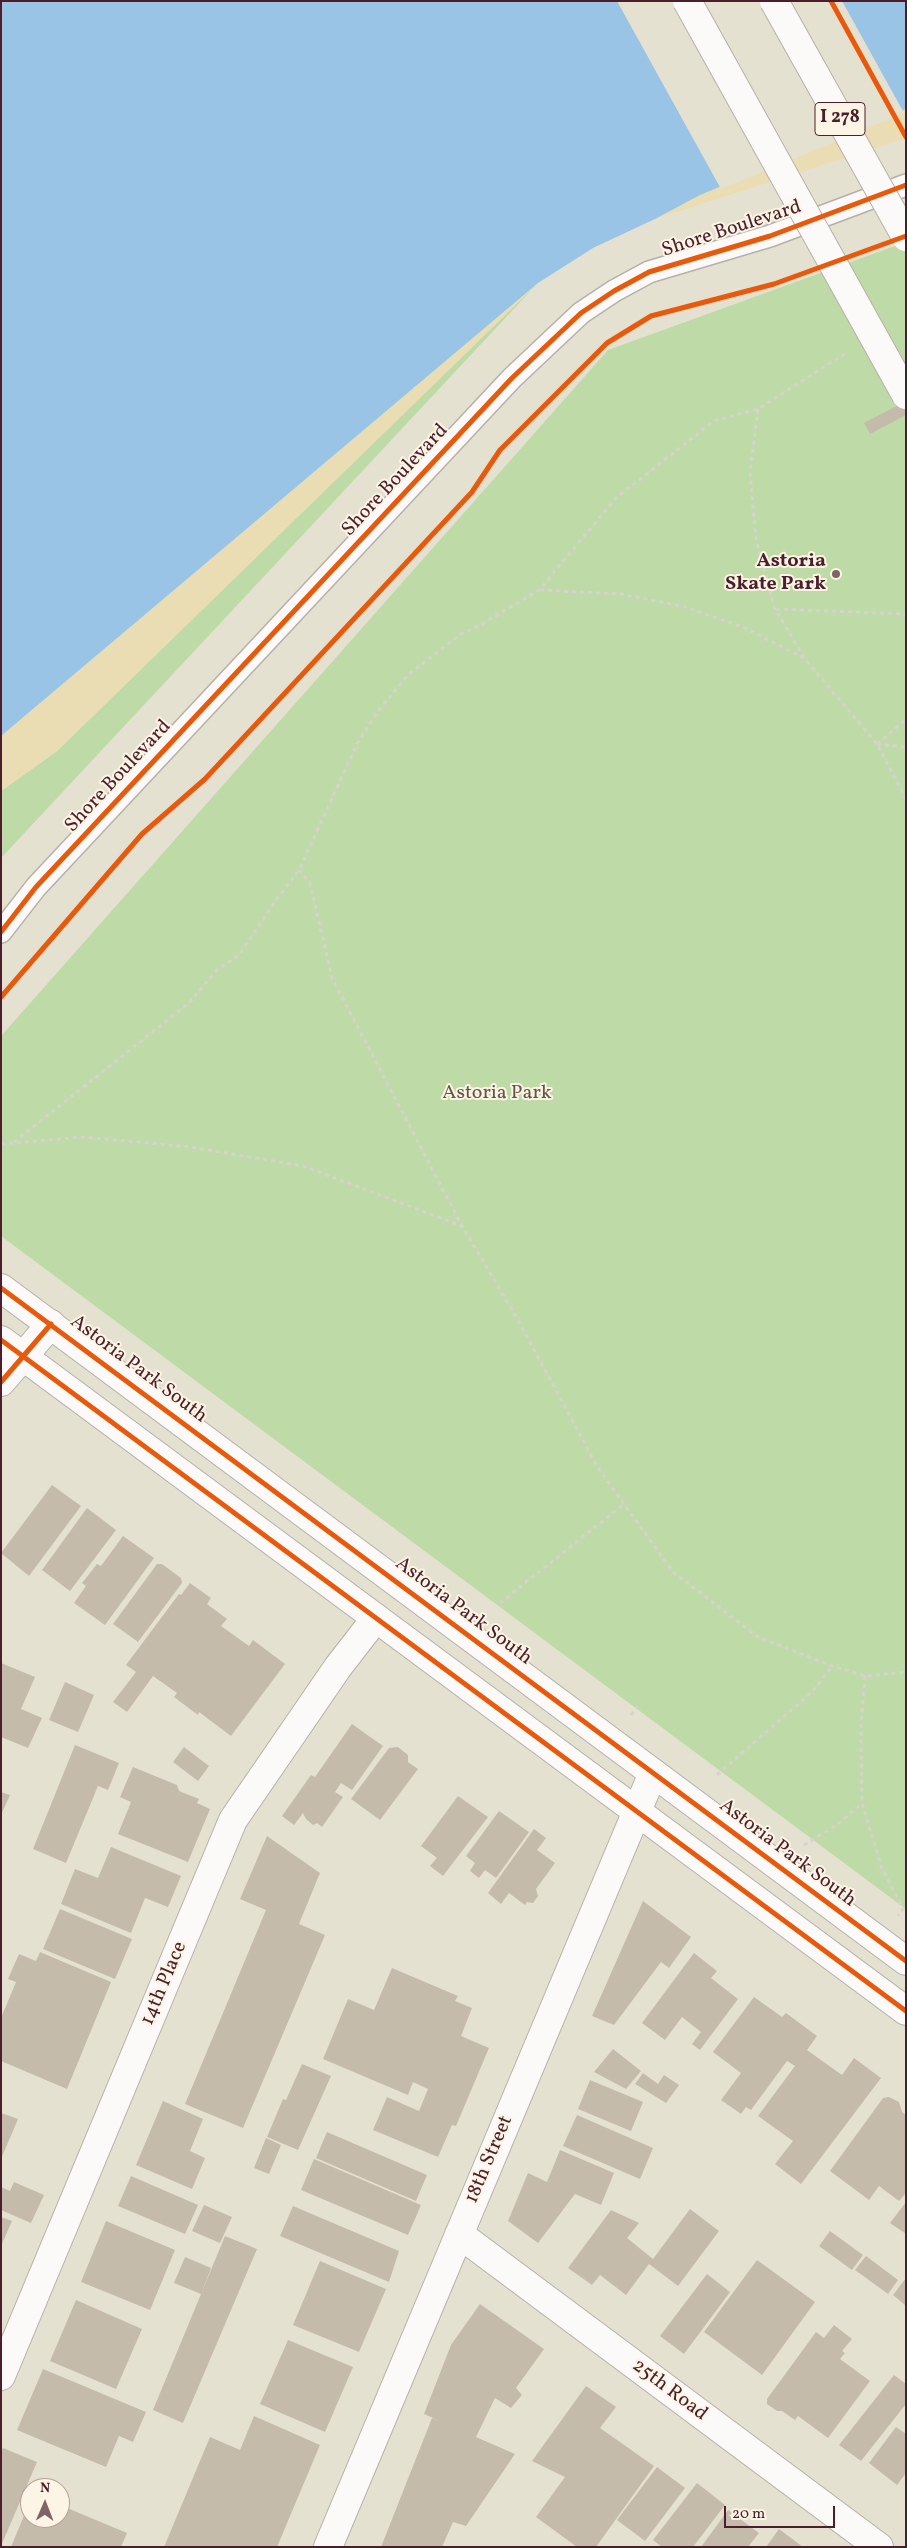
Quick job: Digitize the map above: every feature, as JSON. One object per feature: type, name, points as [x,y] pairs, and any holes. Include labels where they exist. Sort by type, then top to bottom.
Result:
[{"type":"main road","points":[[686,1],[906,395]]},
{"type":"main road","name":"I 278","points":[[774,1],[906,237]]},
{"type":"main road","name":"Astoria Park South","points":[[1,1288],[906,1960]]},
{"type":"main road","points":[[1,1382],[51,1324]]},
{"type":"main road","points":[[1,1340],[906,2011]]},
{"type":"main road","name":"14th Place","points":[[1,2376],[233,1820],[346,1656],[376,1618]]},
{"type":"main road","name":"18th Street","points":[[328,2547],[653,1773]]},
{"type":"main road","name":"25th Road","points":[[459,2234],[879,2547]]},
{"type":"street","name":"Shore Boulevard","points":[[1,932],[43,880],[512,378],[581,313],[614,291],[650,272],[770,236],[906,185]]},
{"type":"path","points":[[830,1],[906,137]]},
{"type":"path","points":[[14,1142],[190,1003],[217,970],[239,955],[299,870],[357,744],[378,712],[410,674],[461,634],[479,626],[539,590],[616,498],[714,421],[758,408],[854,347]]},
{"type":"path","points":[[758,408],[750,472],[756,539],[775,609],[804,658],[877,744],[906,799]]},
{"type":"path","points":[[539,590],[621,594],[685,607],[743,626],[804,658]]},
{"type":"path","points":[[775,609],[906,614]]},
{"type":"path","points":[[877,744],[906,719]]},
{"type":"path","points":[[877,744],[906,747]]},
{"type":"path","points":[[299,870],[310,883],[332,978],[462,1226],[518,1320],[598,1468],[673,1572],[758,1637],[832,1666],[866,1676],[906,1672]]},
{"type":"path","points":[[1,1144],[83,1137],[191,1147],[303,1166],[462,1226]]},
{"type":"path","points":[[500,1604],[624,1504]]},
{"type":"path","points":[[716,1775],[813,1691],[832,1666]]},
{"type":"path","points":[[866,1676],[861,1726],[862,1803],[881,1866],[903,1909],[897,1917]]},
{"type":"path","points":[[628,1720],[638,1706]]},
{"type":"path","points":[[804,1846],[837,1825],[862,1803]]},
{"type":"green space","name":"Astoria Park","points":[[906,242],[906,1909],[1,1236],[1,1036],[608,350]]},
{"type":"green space","points":[[538,283],[1,858],[1,791],[57,751]]},
{"type":"sand","points":[[906,109],[906,138],[655,219],[700,195]]},
{"type":"sand","points":[[538,283],[57,751],[1,791],[1,736]]},
{"type":"water","points":[[1,1],[906,1],[906,109],[700,195],[655,219],[593,248],[538,283],[1,736]]},
{"type":"pier","points":[[617,1],[842,1],[904,113],[721,189]]},
{"type":"building","points":[[906,401],[906,415],[870,434],[864,423]]},
{"type":"building","points":[[52,1485],[81,1506],[29,1576],[1,1553]]},
{"type":"building","points":[[87,1508],[116,1530],[70,1591],[42,1570]]},
{"type":"building","points":[[123,1536],[154,1558],[105,1625],[74,1603],[86,1586],[82,1583],[97,1564],[101,1566]]},
{"type":"building","points":[[157,1564],[162,1564],[181,1578],[182,1583],[138,1642],[113,1624]]},
{"type":"building","points":[[190,1583],[211,1598],[207,1604],[227,1619],[221,1626],[249,1646],[253,1640],[285,1664],[231,1736],[199,1712],[198,1715],[174,1697],[177,1693],[153,1676],[127,1712],[113,1702],[136,1672],[126,1665],[179,1594],[181,1595]]},
{"type":"building","points":[[1,1663],[35,1677],[21,1709],[42,1718],[28,1748],[1,1737]]},
{"type":"building","points":[[65,1682],[94,1695],[78,1732],[49,1720]]},
{"type":"building","points":[[352,1724],[383,1746],[352,1790],[341,1783],[335,1792],[343,1797],[322,1827],[317,1823],[313,1825],[306,1819],[303,1813],[294,1825],[282,1816],[311,1775],[315,1777]]},
{"type":"building","points":[[75,1745],[119,1763],[108,1790],[98,1786],[66,1863],[33,1849]]},
{"type":"building","points":[[184,1747],[209,1766],[198,1781],[173,1762]]},
{"type":"building","points":[[398,1747],[408,1755],[408,1762],[418,1769],[380,1820],[351,1799],[389,1748]]},
{"type":"building","points":[[133,1767],[177,1785],[179,1791],[199,1799],[197,1803],[210,1809],[188,1862],[118,1834],[131,1802],[120,1797]]},
{"type":"building","points":[[1,1792],[10,1795],[1,1815]]},
{"type":"building","points":[[458,1796],[488,1817],[443,1876],[430,1866],[437,1858],[421,1846]]},
{"type":"building","points":[[499,1811],[529,1832],[496,1878],[485,1870],[479,1878],[470,1871],[475,1863],[466,1856]]},
{"type":"building","points":[[534,1829],[546,1838],[537,1850],[555,1863],[536,1889],[538,1896],[533,1903],[527,1902],[525,1905],[509,1893],[501,1904],[488,1893]]},
{"type":"building","points":[[267,1836],[320,1873],[299,1924],[325,1935],[243,2128],[185,2104],[266,1910],[240,1899]]},
{"type":"building","points":[[111,1847],[181,1876],[168,1907],[145,1898],[131,1933],[61,1904],[75,1869],[98,1878]]},
{"type":"building","points":[[643,1901],[691,1937],[669,1968],[661,1962],[614,2025],[592,2016]]},
{"type":"building","points":[[60,1909],[132,1939],[115,1979],[43,1949]]},
{"type":"building","points":[[40,1952],[111,1982],[67,2089],[1,2061],[1,2018],[16,1982],[8,1979],[19,1954],[36,1961]]},
{"type":"building","points":[[694,1953],[717,1971],[711,1978],[738,1999],[700,2050],[692,2044],[701,2032],[682,2017],[665,2040],[642,2023]]},
{"type":"building","points":[[392,1968],[458,1996],[455,2001],[472,2008],[461,2036],[489,2048],[456,2126],[452,2125],[438,2157],[373,2130],[387,2097],[419,2111],[428,2089],[413,2082],[408,2095],[323,2059],[348,1999],[374,2010]]},
{"type":"building","points":[[754,1997],[782,2017],[786,2013],[817,2036],[807,2050],[842,2075],[854,2058],[881,2078],[801,2184],[775,2164],[793,2141],[758,2116],[795,2066],[787,2061],[751,2110],[746,2107],[741,2114],[721,2100],[741,2073],[713,2052]]},
{"type":"building","points":[[613,2049],[641,2071],[626,2089],[594,2072]]},
{"type":"building","points":[[302,2064],[331,2076],[298,2150],[267,2137],[283,2099],[286,2100]]},
{"type":"building","points":[[643,2073],[658,2084],[664,2075],[679,2085],[666,2103],[635,2084]]},
{"type":"building","points":[[590,2080],[643,2102],[631,2131],[578,2109]]},
{"type":"building","points":[[889,2097],[899,2102],[902,2112],[906,2115],[906,2193],[899,2201],[879,2186],[869,2200],[830,2171],[883,2098]]},
{"type":"building","points":[[163,2101],[203,2119],[190,2151],[205,2158],[192,2189],[136,2165]]},
{"type":"building","points":[[1,2113],[18,2119],[1,2159]]},
{"type":"building","points":[[577,2115],[653,2148],[640,2179],[563,2146]]},
{"type":"building","points":[[327,2132],[427,2175],[416,2201],[316,2158]]},
{"type":"building","points":[[266,2138],[281,2145],[269,2174],[254,2168]]},
{"type":"building","points":[[560,2150],[614,2173],[601,2205],[575,2194],[538,2243],[508,2221],[528,2173],[547,2182]]},
{"type":"building","points":[[314,2159],[421,2205],[408,2235],[301,2190]]},
{"type":"building","points":[[131,2176],[198,2205],[185,2234],[118,2206]]},
{"type":"building","points":[[14,2182],[44,2195],[31,2223],[1,2210],[1,2187],[10,2191]]},
{"type":"building","points":[[906,2202],[906,2234],[890,2223]]},
{"type":"building","points":[[204,2205],[232,2217],[220,2243],[192,2231]]},
{"type":"building","points":[[293,2206],[399,2251],[389,2282],[280,2236]]},
{"type":"building","points":[[690,2209],[719,2231],[678,2286],[649,2264],[626,2295],[600,2275],[592,2285],[568,2268],[611,2210],[639,2223],[627,2238],[653,2259]]},
{"type":"building","points":[[1,2217],[12,2221],[1,2246]]},
{"type":"building","points":[[106,2221],[175,2250],[150,2310],[81,2282]]},
{"type":"building","points":[[830,2231],[863,2255],[852,2270],[819,2246]]},
{"type":"building","points":[[225,2236],[257,2249],[183,2423],[153,2410]]},
{"type":"building","points":[[866,2256],[898,2280],[888,2294],[855,2270]]},
{"type":"building","points":[[185,2257],[211,2268],[201,2294],[174,2283]]},
{"type":"building","points":[[757,2260],[815,2302],[762,2375],[704,2332]]},
{"type":"building","points":[[320,2261],[386,2289],[359,2352],[293,2325]]},
{"type":"building","points":[[707,2274],[730,2292],[684,2354],[660,2336]]},
{"type":"building","points":[[906,2278],[906,2306],[893,2295]]},
{"type":"building","points":[[76,2300],[142,2329],[116,2389],[50,2361]]},
{"type":"building","points":[[480,2304],[544,2349],[516,2388],[522,2395],[511,2408],[495,2398],[476,2437],[515,2454],[466,2526],[453,2522],[442,2547],[381,2547],[432,2418],[440,2421],[424,2414],[451,2345]]},
{"type":"building","points":[[834,2325],[852,2339],[842,2351],[845,2353],[840,2359],[870,2381],[828,2438],[798,2416],[795,2420],[782,2411],[777,2411],[767,2404],[767,2399],[816,2332],[824,2338]]},
{"type":"building","points":[[288,2340],[353,2367],[325,2432],[260,2404]]},
{"type":"building","points":[[43,2369],[146,2412],[133,2442],[119,2436],[106,2467],[17,2430]]},
{"type":"building","points":[[894,2375],[906,2384],[906,2404],[861,2461],[839,2445]]},
{"type":"building","points":[[586,2386],[616,2407],[600,2428],[654,2466],[596,2547],[577,2547],[536,2517],[565,2477],[532,2461]]},
{"type":"building","points":[[254,2416],[320,2445],[277,2547],[164,2547],[210,2437],[240,2450]]},
{"type":"building","points":[[896,2427],[906,2434],[906,2473],[897,2485],[869,2463]]},
{"type":"building","points":[[3,2448],[37,2462],[30,2478],[20,2478],[20,2502],[1,2546],[1,2452]]},
{"type":"building","points":[[657,2467],[685,2488],[645,2541],[617,2520]]},
{"type":"building","points":[[697,2483],[725,2505],[693,2547],[662,2547],[653,2540]]},
{"type":"building","points":[[70,2509],[127,2533],[121,2547],[11,2547],[20,2525],[20,2528],[70,2528]]},
{"type":"building","points":[[728,2510],[759,2533],[748,2547],[701,2547]]},
{"type":"building","points":[[779,2529],[803,2547],[766,2547]]},
{"type":"cycle path","points":[[831,1],[906,137]]},
{"type":"cycle path","points":[[1,932],[36,887],[512,378],[581,313],[614,291],[649,272],[770,236],[906,185]]},
{"type":"cycle path","points":[[1,997],[142,834],[205,779],[472,492],[500,450],[607,343],[651,316],[774,284],[906,236]]},
{"type":"cycle path","points":[[1,1288],[906,1961]]},
{"type":"cycle path","points":[[1,1382],[51,1324]]},
{"type":"cycle path","points":[[1,1340],[906,2011]]},
{"type":"place","name":"Astoria Skate Park","points":[[836,574]]}]
